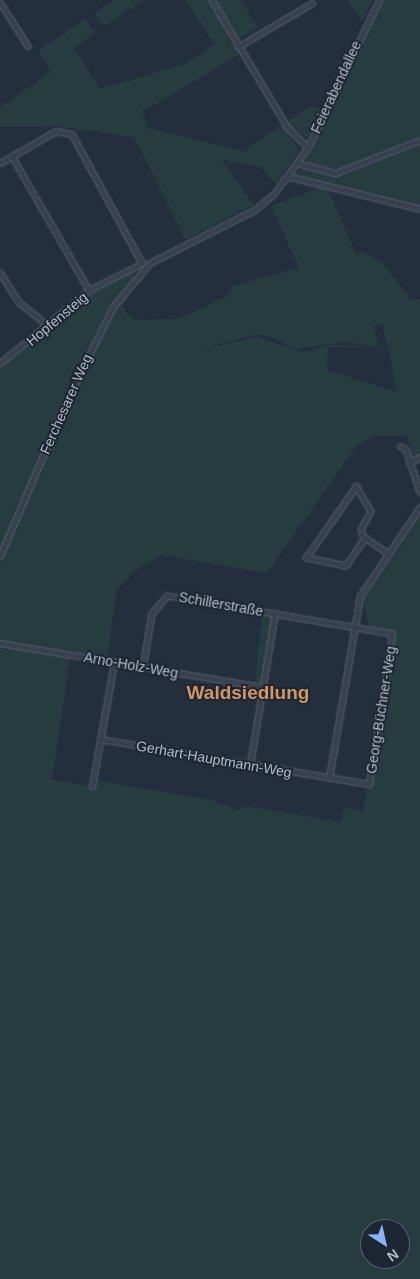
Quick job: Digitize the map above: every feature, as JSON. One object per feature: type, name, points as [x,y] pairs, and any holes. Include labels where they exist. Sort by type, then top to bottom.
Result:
[{"type":"street","points":[[212,0],[238,48],[288,128],[308,148]]},
{"type":"street","name":"Feierabendallee","points":[[288,174],[308,148],[379,0]]},
{"type":"street","points":[[0,2],[28,46]]},
{"type":"street","points":[[238,48],[312,2]]},
{"type":"street","points":[[0,163],[62,130],[81,145],[142,263]]},
{"type":"street","points":[[298,163],[336,173],[420,140]]},
{"type":"street","points":[[12,156],[89,290]]},
{"type":"street","points":[[288,174],[420,209]]},
{"type":"street","name":"Ferchesarer Weg","points":[[0,556],[93,343],[113,307],[150,263],[262,206],[288,174]]},
{"type":"street","name":"Ferchesarer Weg","points":[[142,263],[150,263]]},
{"type":"street","name":"Hopfensteig","points":[[0,363],[49,326],[89,290],[142,263]]},
{"type":"street","points":[[0,272],[19,302],[49,326]]},
{"type":"street","points":[[400,446],[406,449],[420,492]]},
{"type":"street","points":[[409,463],[420,457]]},
{"type":"street","points":[[365,538],[346,566],[306,558],[356,486],[371,511],[361,530],[365,538],[387,553]]},
{"type":"street","points":[[328,778],[353,627],[360,596],[387,553],[420,507]]},
{"type":"street","name":"Schillerstraße","points":[[143,667],[152,614],[167,596],[353,627]]},
{"type":"street","points":[[250,765],[275,613]]},
{"type":"street","name":"Georg-Büchner-Weg","points":[[328,778],[366,786],[371,779],[392,634],[353,627]]},
{"type":"street","name":"Arno-Holz-Weg","points":[[0,643],[262,687]]},
{"type":"street","points":[[92,786],[114,662]]},
{"type":"street","name":"Gerhart-Hauptmann-Weg","points":[[100,739],[328,778]]},
{"type":"green space","points":[[114,0],[144,0],[103,27],[94,13]]},
{"type":"green space","points":[[186,0],[241,0],[257,27],[233,42],[240,54],[142,112],[148,128],[248,152],[248,147],[312,106],[321,109],[307,138],[296,132],[291,137],[299,150],[276,185],[261,167],[221,159],[254,205],[185,240],[134,137],[57,126],[0,127],[0,107],[51,72],[38,51],[85,19],[95,33],[74,48],[100,89],[185,64],[214,44]]},
{"type":"green space","points":[[348,0],[373,0],[362,22]]},
{"type":"green space","points":[[383,0],[420,0],[420,137],[341,170],[305,163]]},
{"type":"green space","points":[[420,144],[420,207],[290,176],[302,168],[331,176],[347,174]]},
{"type":"green space","points":[[320,188],[327,188],[356,254],[362,252],[382,262],[411,300],[420,299],[420,455],[414,459],[407,435],[375,436],[357,445],[267,573],[161,555],[135,570],[117,590],[107,657],[71,652],[52,780],[96,787],[98,781],[211,800],[237,810],[246,806],[341,822],[344,808],[363,811],[367,789],[373,781],[395,635],[369,627],[363,599],[415,517],[420,518],[420,1279],[0,1279],[0,366],[76,303],[138,266],[131,276],[141,276],[122,306],[133,320],[178,319],[227,296],[233,286],[299,268],[271,206]],"holes":[[[382,324],[388,347],[329,345],[304,352],[257,337],[189,352],[254,335],[266,335],[297,349],[341,342],[378,346],[374,325]],[[328,347],[388,348],[397,392],[327,370]]]},
{"type":"green space","points":[[262,615],[272,616],[265,683],[255,682]]},
{"type":"district","name":"Waldsiedlung","points":[[248,693]]}]
